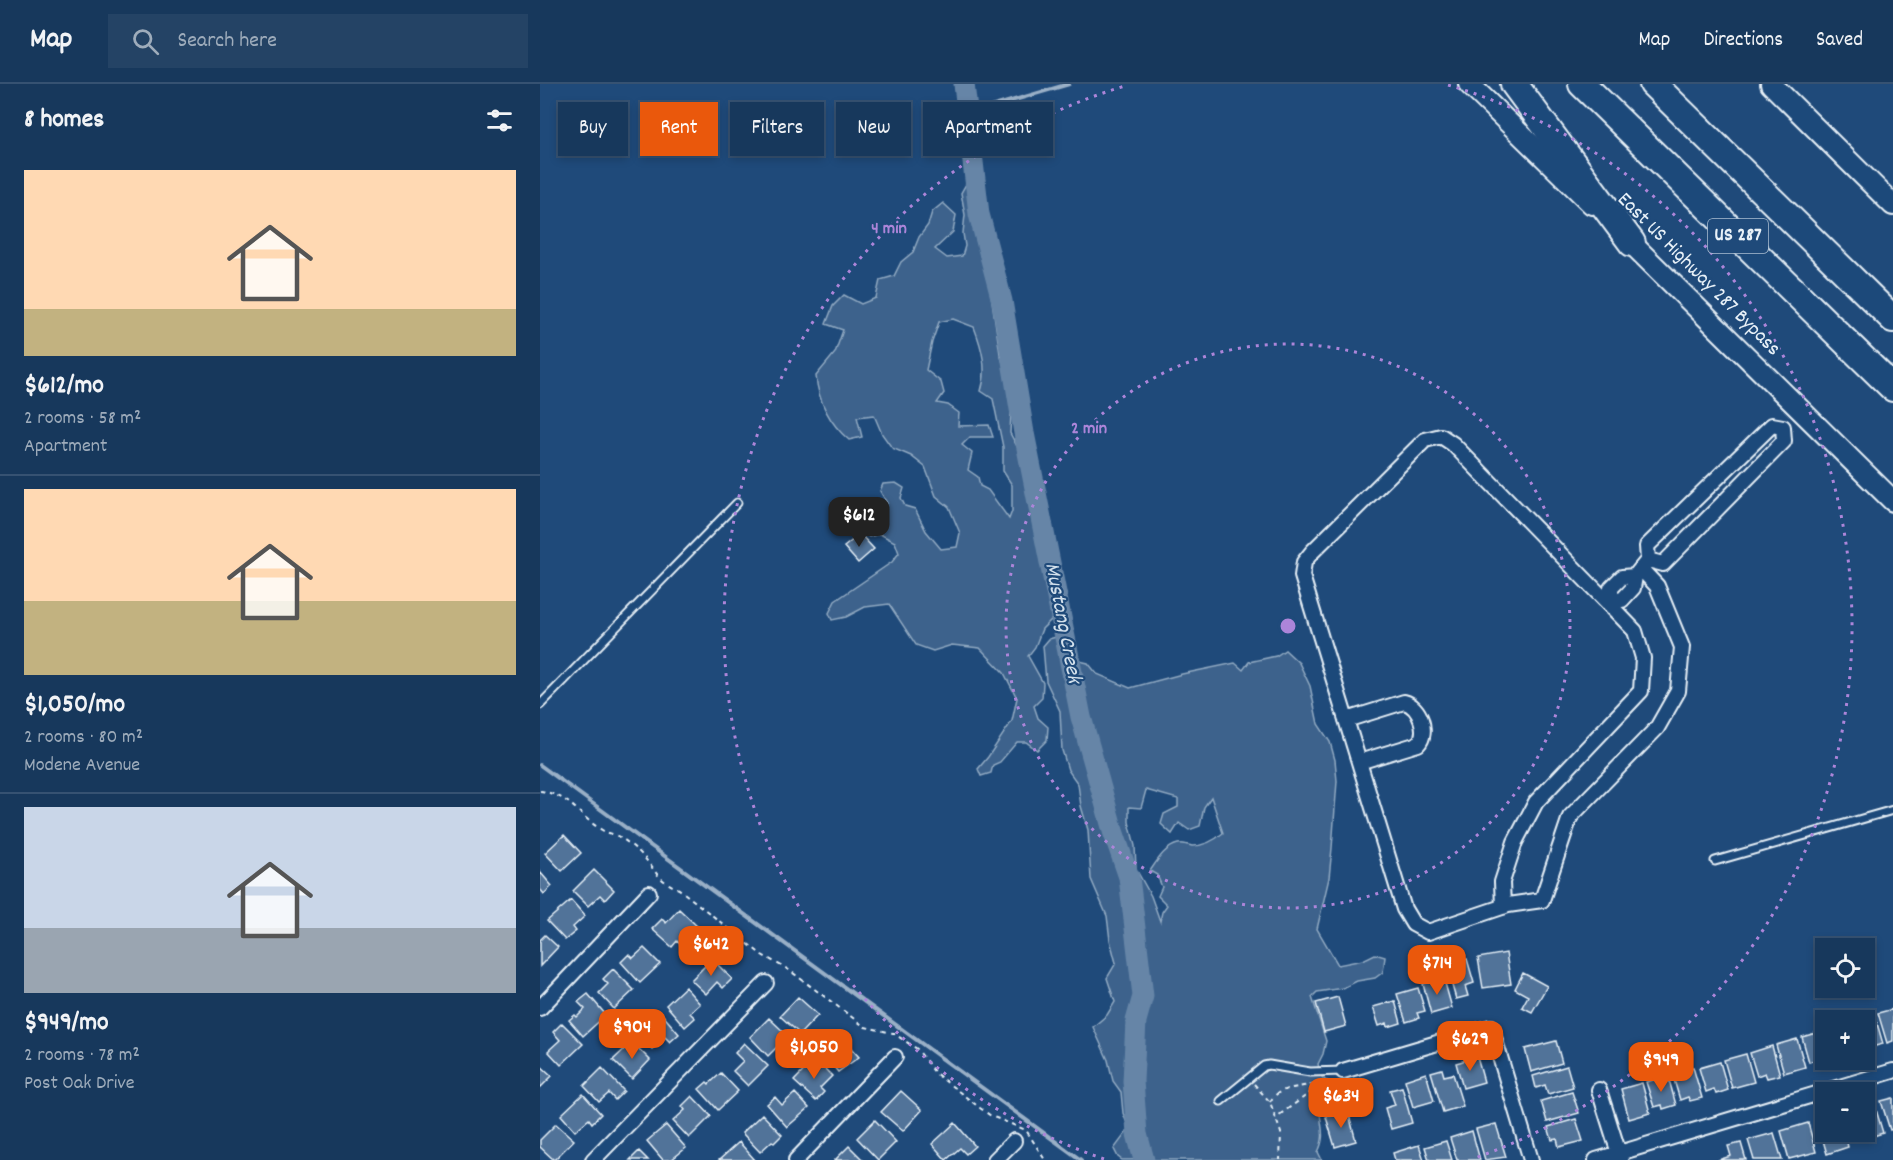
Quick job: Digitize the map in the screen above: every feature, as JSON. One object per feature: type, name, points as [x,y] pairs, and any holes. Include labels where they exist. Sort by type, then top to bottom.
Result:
[{"type":"highway","points":[[1514,84],[1632,243]]},
{"type":"highway","name":"US 287","points":[[1582,84],[1893,388]]},
{"type":"highway","name":"US 287","points":[[1653,84],[1893,319]]},
{"type":"main road","name":"East US Highway 287 Bypass","points":[[1470,84],[1893,501]]},
{"type":"main road","points":[[1771,84],[1893,205]]},
{"type":"street","points":[[1783,427],[1801,410]]},
{"type":"street","points":[[1610,601],[1622,600],[1633,588],[1647,546],[1772,425],[1783,427]]},
{"type":"street","points":[[1641,568],[1663,564],[1784,441],[1783,427]]},
{"type":"street","points":[[1503,907],[1502,882],[1515,842],[1536,802],[1641,691],[1643,658],[1635,631],[1610,601],[1453,444],[1441,436],[1425,440],[1304,562],[1302,576],[1404,909],[1413,924],[1428,932],[1503,907],[1542,900],[1570,816],[1657,728],[1678,691],[1682,647],[1657,586],[1641,568]]},
{"type":"street","points":[[1346,720],[1404,702],[1416,708],[1424,733],[1423,739],[1418,744],[1359,762]]},
{"type":"street","points":[[540,1008],[649,893]]},
{"type":"street","points":[[593,1160],[766,984]]},
{"type":"street","points":[[1343,1071],[1491,1027],[1531,1160]]},
{"type":"street","points":[[796,1160],[895,1057]]},
{"type":"street","points":[[1596,1160],[1620,1156],[1893,1071]]},
{"type":"street","points":[[1599,1090],[1620,1156]]},
{"type":"street","points":[[995,1160],[1014,1141]]},
{"type":"lane","points":[[540,705],[737,503]]},
{"type":"lane","points":[[1715,861],[1893,810]]},
{"type":"lane","points":[[1221,1101],[1264,1066],[1310,1072],[1343,1071]]},
{"type":"path","points":[[540,791],[567,800],[602,830],[618,836],[632,846],[645,858],[664,883],[679,888],[762,955],[789,970],[865,1027],[892,1033],[917,1048],[935,1073],[980,1108],[991,1116],[1026,1130],[1045,1160]]},
{"type":"path","points":[[1248,1079],[1270,1102],[1281,1133],[1280,1160]]},
{"type":"path","points":[[1270,1102],[1280,1091],[1287,1088],[1298,1089],[1316,1083],[1318,1087],[1275,1118]]},
{"type":"shaded area","points":[[966,184],[973,196],[972,211],[978,231],[980,255],[988,275],[1000,354],[1012,390],[1010,433],[1041,492],[1052,524],[1040,550],[1055,616],[1042,629],[1035,647],[1028,656],[1043,683],[1042,698],[1034,706],[1038,718],[1048,727],[1047,740],[1037,750],[1026,742],[1017,742],[1000,762],[993,765],[991,773],[981,776],[978,769],[1012,721],[1017,698],[1004,673],[980,648],[952,645],[933,651],[916,645],[889,604],[865,607],[846,617],[832,620],[829,613],[835,601],[892,562],[899,553],[895,542],[880,534],[869,537],[857,530],[870,514],[867,504],[872,500],[887,503],[880,491],[883,484],[896,483],[904,488],[901,498],[905,506],[915,509],[926,531],[941,549],[957,547],[960,533],[949,507],[936,496],[925,467],[911,456],[892,448],[882,434],[874,415],[857,417],[862,437],[849,440],[842,434],[822,403],[816,376],[835,353],[843,330],[826,324],[833,306],[844,295],[861,304],[876,298],[880,280],[894,276],[901,262],[913,252],[919,237],[928,225],[932,212],[943,203],[956,215],[953,232],[935,249],[947,258],[962,256],[965,246],[963,233],[965,215],[961,193]],"holes":[[[953,319],[974,327],[983,359],[984,375],[981,391],[993,399],[1003,447],[1003,471],[1012,485],[1012,511],[1009,519],[988,490],[980,486],[978,477],[968,470],[972,453],[962,445],[970,437],[993,437],[989,425],[958,426],[959,413],[948,405],[937,403],[944,393],[941,382],[926,370],[939,322]]]},
{"type":"shaded area","points":[[1056,637],[1063,642],[1066,658],[1088,663],[1097,674],[1130,688],[1235,663],[1243,670],[1249,662],[1276,656],[1285,650],[1299,663],[1310,686],[1318,724],[1330,742],[1337,781],[1329,878],[1317,929],[1338,965],[1363,960],[1375,954],[1385,957],[1383,972],[1375,978],[1357,981],[1343,988],[1317,992],[1312,997],[1326,1041],[1318,1064],[1321,1076],[1327,1082],[1320,1108],[1322,1137],[1318,1152],[1322,1160],[1122,1160],[1118,1157],[1114,1149],[1129,1129],[1123,1113],[1121,1092],[1113,1081],[1108,1060],[1093,1027],[1107,1015],[1115,1002],[1107,978],[1116,963],[1107,916],[1091,879],[1088,830],[1078,784],[1068,770],[1062,750],[1060,711],[1046,681],[1043,646],[1049,639]],"holes":[[[1146,790],[1178,799],[1178,807],[1164,814],[1161,824],[1172,834],[1179,823],[1189,830],[1200,826],[1204,807],[1211,797],[1223,833],[1213,841],[1201,845],[1173,846],[1165,851],[1150,871],[1157,875],[1162,887],[1158,896],[1167,905],[1160,921],[1151,896],[1136,869],[1129,807],[1141,808]]]},
{"type":"building","points":[[860,534],[874,549],[858,563],[844,547]]},
{"type":"building","points":[[564,835],[581,853],[562,871],[545,853]]},
{"type":"building","points":[[594,870],[614,890],[605,900],[600,895],[588,906],[573,891]]},
{"type":"building","points":[[540,872],[552,886],[544,894],[540,889]]},
{"type":"building","points":[[571,900],[585,916],[573,927],[576,931],[565,940],[547,921]]},
{"type":"building","points":[[679,909],[699,928],[682,946],[677,941],[672,947],[652,929],[662,919],[666,923]]},
{"type":"building","points":[[545,935],[558,947],[540,966],[540,940]]},
{"type":"building","points":[[644,948],[660,964],[640,983],[621,962],[629,954],[633,958]]},
{"type":"building","points":[[1506,953],[1511,984],[1483,988],[1478,958]]},
{"type":"building","points":[[712,959],[732,979],[723,988],[717,982],[706,994],[691,980]]},
{"type":"building","points":[[1467,959],[1474,983],[1465,986],[1468,996],[1456,999],[1446,965]]},
{"type":"building","points":[[613,969],[634,990],[614,1009],[599,993],[608,984],[603,979]]},
{"type":"building","points":[[1523,973],[1547,986],[1532,1012],[1522,1007],[1528,996],[1515,989]]},
{"type":"building","points":[[1443,976],[1452,1008],[1431,1014],[1423,984]]},
{"type":"building","points":[[685,987],[700,1004],[690,1013],[695,1018],[685,1027],[666,1005]]},
{"type":"building","points":[[1418,988],[1425,1011],[1417,1013],[1419,1018],[1406,1022],[1397,994]]},
{"type":"building","points":[[588,994],[606,1015],[583,1036],[569,1020],[575,1015],[577,1017],[585,1009],[578,1002]]},
{"type":"building","points":[[798,997],[818,1015],[800,1034],[780,1016]]},
{"type":"building","points":[[1338,997],[1346,1026],[1324,1032],[1316,1003]]},
{"type":"building","points":[[1395,1001],[1401,1023],[1388,1027],[1387,1023],[1379,1026],[1373,1007]]},
{"type":"building","points":[[1893,1009],[1893,1041],[1887,1043],[1878,1013]]},
{"type":"building","points":[[661,1013],[679,1034],[670,1042],[665,1037],[652,1049],[638,1033]]},
{"type":"building","points":[[1875,1016],[1883,1044],[1875,1046]]},
{"type":"building","points":[[769,1018],[788,1036],[768,1056],[750,1037]]},
{"type":"building","points":[[562,1023],[583,1044],[561,1065],[548,1051],[560,1040],[553,1032]]},
{"type":"building","points":[[1815,1033],[1815,1060],[1809,1062],[1802,1037]]},
{"type":"building","points":[[841,1037],[859,1057],[838,1072],[822,1053]]},
{"type":"building","points":[[1797,1039],[1805,1067],[1784,1073],[1776,1045]]},
{"type":"building","points":[[1556,1041],[1562,1063],[1531,1072],[1525,1049]]},
{"type":"building","points":[[632,1042],[650,1060],[632,1079],[613,1060]]},
{"type":"building","points":[[744,1043],[768,1066],[748,1086],[733,1071],[743,1061],[735,1053]]},
{"type":"building","points":[[1772,1046],[1780,1075],[1767,1078],[1765,1073],[1757,1076],[1750,1053]]},
{"type":"building","points":[[1746,1054],[1754,1082],[1732,1088],[1724,1060]]},
{"type":"building","points":[[1477,1057],[1484,1082],[1463,1088],[1456,1063]]},
{"type":"building","points":[[815,1059],[832,1076],[820,1088],[824,1092],[816,1101],[794,1081]]},
{"type":"building","points":[[1720,1062],[1728,1090],[1716,1094],[1714,1089],[1706,1092],[1699,1068]]},
{"type":"building","points":[[540,1065],[552,1076],[540,1088]]},
{"type":"building","points":[[1567,1066],[1573,1087],[1548,1094],[1545,1085],[1536,1088],[1533,1076]]},
{"type":"building","points":[[1693,1067],[1702,1098],[1690,1101],[1688,1097],[1680,1100],[1672,1073]]},
{"type":"building","points":[[602,1068],[624,1091],[615,1100],[609,1093],[599,1102],[584,1086]]},
{"type":"building","points":[[1442,1069],[1444,1076],[1453,1074],[1463,1106],[1443,1112],[1431,1072]]},
{"type":"building","points":[[721,1073],[738,1091],[718,1110],[699,1089],[707,1082],[709,1084]]},
{"type":"building","points":[[1426,1073],[1434,1101],[1413,1107],[1405,1080]]},
{"type":"building","points":[[1668,1076],[1676,1105],[1663,1109],[1662,1105],[1654,1107],[1646,1082]]},
{"type":"building","points":[[1642,1083],[1650,1113],[1629,1119],[1621,1089]]},
{"type":"building","points":[[1402,1087],[1412,1123],[1391,1129],[1385,1108],[1395,1105],[1390,1090]]},
{"type":"building","points":[[901,1091],[922,1110],[903,1131],[881,1112]]},
{"type":"building","points":[[1572,1092],[1579,1113],[1547,1122],[1541,1101]]},
{"type":"building","points":[[795,1093],[809,1108],[787,1127],[767,1104],[775,1097],[782,1105]]},
{"type":"building","points":[[583,1094],[601,1114],[592,1123],[589,1119],[575,1131],[561,1115]]},
{"type":"building","points":[[692,1096],[711,1116],[689,1138],[673,1121],[685,1110],[682,1106]]},
{"type":"building","points":[[1893,1098],[1893,1129],[1890,1130],[1881,1101]]},
{"type":"building","points":[[1875,1106],[1883,1133],[1875,1135]]},
{"type":"building","points":[[1348,1111],[1356,1141],[1335,1147],[1326,1117]]},
{"type":"building","points":[[762,1114],[782,1135],[760,1152],[742,1133]]},
{"type":"building","points":[[1576,1119],[1583,1141],[1559,1147],[1557,1139],[1552,1140],[1548,1127]]},
{"type":"building","points":[[875,1120],[896,1142],[878,1160],[857,1138]]},
{"type":"building","points":[[955,1123],[975,1146],[966,1154],[960,1148],[946,1160],[932,1144]]},
{"type":"building","points":[[1808,1123],[1816,1152],[1789,1159],[1781,1131]]},
{"type":"building","points":[[556,1124],[574,1140],[554,1160],[540,1147],[540,1140]]},
{"type":"building","points":[[1496,1124],[1506,1157],[1485,1160],[1476,1129]]},
{"type":"building","points":[[666,1125],[686,1148],[671,1160],[663,1160],[647,1141]]},
{"type":"building","points":[[1472,1131],[1480,1160],[1457,1160],[1450,1138]]},
{"type":"building","points":[[1774,1133],[1782,1160],[1754,1160],[1748,1140]]},
{"type":"building","points":[[1446,1141],[1452,1160],[1429,1160],[1425,1147]]},
{"type":"building","points":[[739,1142],[755,1160],[719,1160]]},
{"type":"building","points":[[1823,1142],[1847,1142],[1848,1147],[1827,1154]]},
{"type":"building","points":[[1741,1143],[1746,1160],[1718,1160],[1731,1156],[1728,1146]]},
{"type":"building","points":[[1419,1145],[1424,1160],[1395,1160],[1393,1153]]},
{"type":"building","points":[[849,1146],[863,1160],[835,1160]]},
{"type":"building","points":[[639,1151],[648,1160],[630,1160]]},
{"type":"waterway","name":"Mustang Creek","points":[[964,84],[979,214],[1002,301],[1024,433],[1081,717],[1113,831],[1129,877],[1143,996],[1136,1021],[1133,1081],[1137,1134],[1144,1160]]},
{"type":"waterway","points":[[1008,102],[1069,84]]},
{"type":"waterway","points":[[540,765],[1081,1160]]}]
